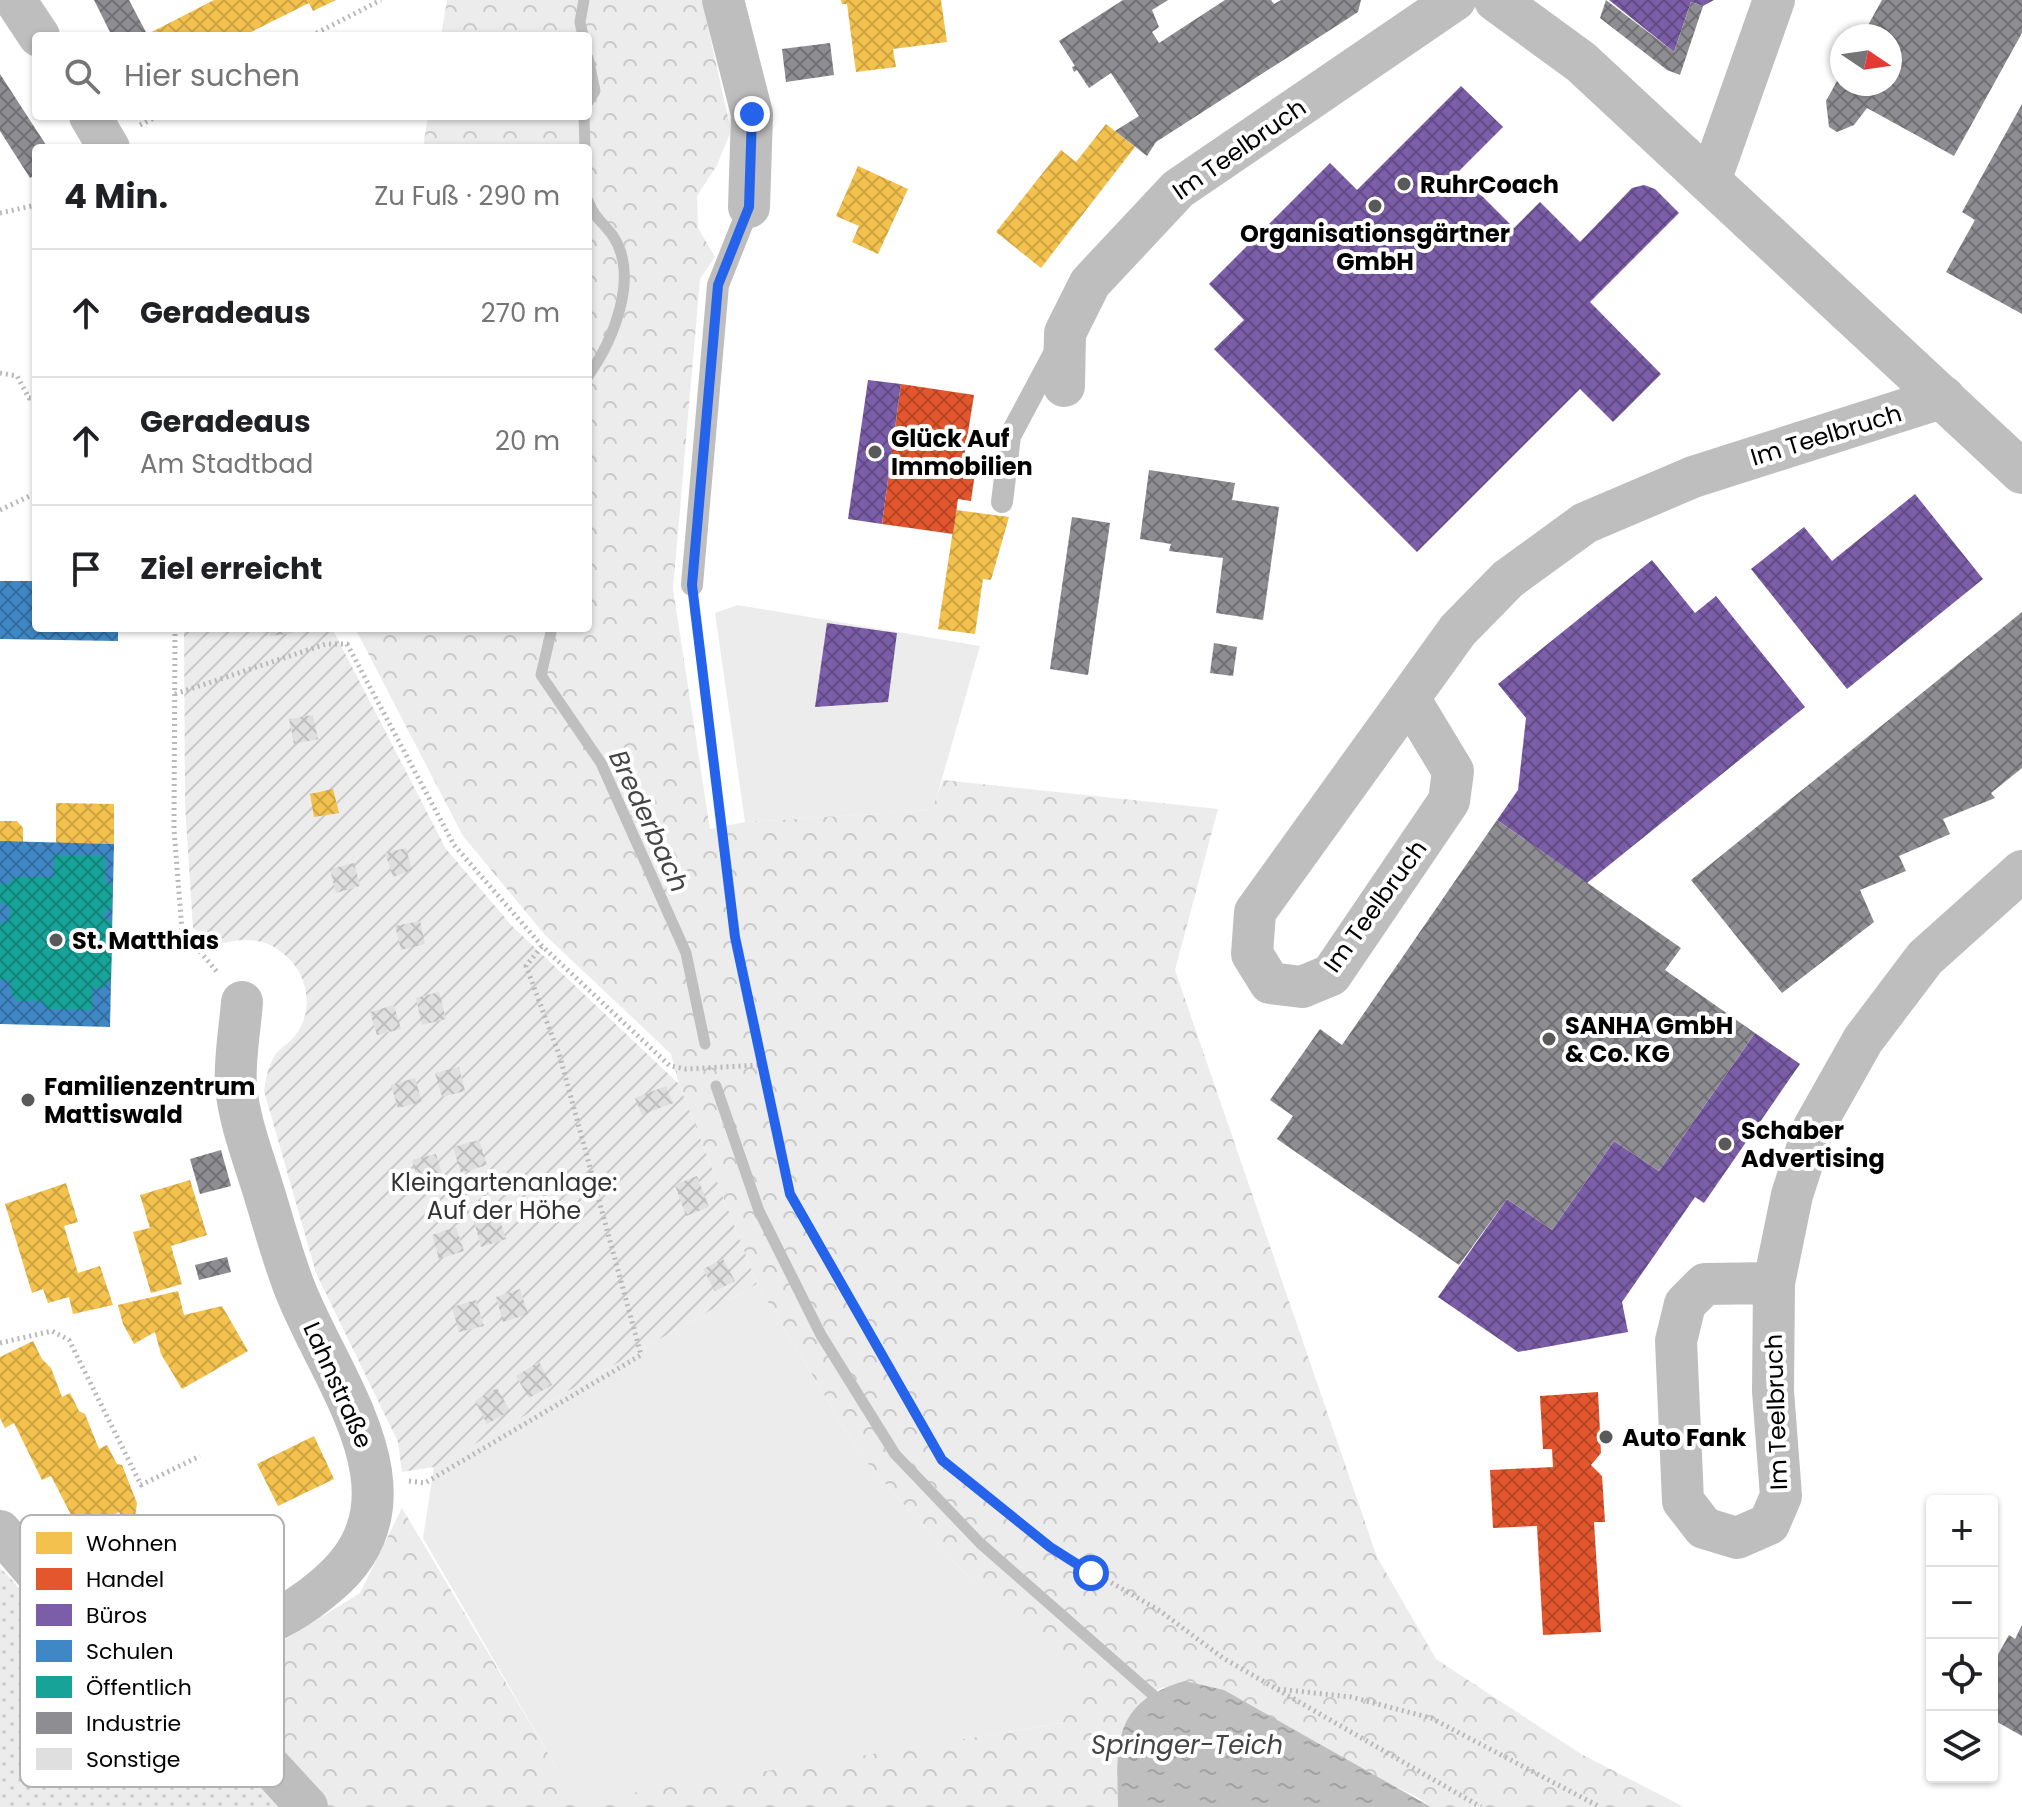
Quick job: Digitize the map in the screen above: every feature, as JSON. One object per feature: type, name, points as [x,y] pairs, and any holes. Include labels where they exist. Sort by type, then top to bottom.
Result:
[{"type":"street","points":[[15,0],[36,32]]},
{"type":"street","points":[[723,0],[752,114],[749,207]]},
{"type":"street","name":"Im Teelbruch","points":[[1064,386],[1065,333],[1090,283],[1178,189],[1455,0]]},
{"type":"street","name":"Im Teelbruch","points":[[1496,0],[1581,62],[2021,470]]},
{"type":"street","points":[[1710,181],[1774,0]]},
{"type":"street","points":[[92,120],[107,144]]},
{"type":"street","name":"Im Teelbruch","points":[[1409,698],[1453,771],[1449,801],[1331,975],[1302,987],[1270,983],[1252,954],[1255,912],[1409,698],[1458,630],[1508,579],[1585,523],[1693,477],[1944,397]]},
{"type":"street","name":"Im Teelbruch","points":[[1774,1283],[1705,1284],[1685,1304],[1676,1341],[1683,1501],[1704,1528],[1737,1538],[1769,1524],[1781,1496],[1773,1391],[1774,1283],[1792,1195],[1814,1127],[1863,1040],[1925,958],[2022,871]]},
{"type":"street","name":"Lahnstraße","points":[[242,1002],[236,1085],[245,1131],[293,1285],[367,1445],[374,1477],[373,1507],[346,1569],[309,1600],[284,1615]]},
{"type":"street","name":"Lahnstraße","points":[[0,1531],[20,1559]]},
{"type":"street","points":[[284,1782],[307,1807]]},
{"type":"lane","points":[[692,585],[718,285],[749,207]]},
{"type":"lane","points":[[1002,502],[1010,436],[1065,333]]},
{"type":"path","points":[[319,32],[381,0]]},
{"type":"path","points":[[0,213],[32,206]]},
{"type":"path","points":[[0,373],[17,376],[29,398],[32,398]]},
{"type":"path","points":[[0,510],[32,495]]},
{"type":"path","points":[[692,585],[735,937],[790,1194],[942,1460],[1050,1547],[1160,1611],[1223,1658],[1481,1807]]},
{"type":"path","points":[[175,632],[174,830],[182,930],[242,1002]]},
{"type":"path","points":[[175,694],[326,644],[347,644],[454,845],[542,946],[670,1066],[686,1069],[760,1065]]},
{"type":"path","points":[[374,1477],[425,1483],[641,1355],[560,1057],[526,966],[542,946]]},
{"type":"path","points":[[0,1343],[52,1331],[69,1340],[141,1485],[200,1456]]},
{"type":"path","points":[[1275,1688],[1351,1697],[1431,1718],[1600,1807]]},
{"type":"green space","points":[[447,0],[702,0],[731,131],[717,165],[697,196],[698,228],[715,257],[700,279],[673,589],[710,829],[745,822],[932,810],[943,780],[1218,809],[1175,970],[1377,1557],[1436,1659],[1581,1754],[1684,1807],[1431,1807],[1414,1795],[1163,1687],[1147,1698],[1126,1723],[1118,1753],[1118,1807],[322,1807],[284,1763],[284,1640],[360,1593],[402,1508],[577,1802],[1062,1723],[1084,1685],[960,1568],[862,1457],[757,1284],[679,1084],[671,1054],[545,935],[463,836],[357,632],[592,632],[592,144],[424,144],[427,120],[592,120],[592,32],[442,32]]},
{"type":"green space","points":[[738,605],[980,646],[933,810],[745,822],[715,613]]},
{"type":"green space","name":"Kleingartenanlage: Auf der Höhe","points":[[184,632],[334,632],[446,849],[513,927],[679,1084],[757,1284],[434,1467],[402,1472],[398,1442],[316,1273],[264,1091],[275,1055],[293,1038],[304,1018],[304,983],[293,963],[269,944],[243,940],[215,945],[193,928],[185,805]]},
{"type":"green space","points":[[757,1284],[862,1457],[960,1568],[1085,1685],[1062,1723],[577,1803],[423,1538],[434,1467]]},
{"type":"green space","points":[[0,1568],[20,1590],[20,1787],[265,1787],[283,1807],[0,1807]]},
{"type":"water","name":"Springer-Teich","points":[[1185,1681],[1224,1690],[1431,1807],[1118,1807],[1118,1763],[1124,1727],[1144,1700],[1162,1689]]},
{"type":"building: Wohnen","points":[[214,0],[336,0],[313,11],[309,3],[251,32],[152,32]]},
{"type":"building: Wohnen","points":[[841,0],[941,0],[947,42],[893,49],[896,67],[856,72],[847,4],[842,4]]},
{"type":"building: Wohnen","points":[[1106,124],[1135,147],[1041,268],[996,232],[1061,150],[1076,162]]},
{"type":"building: Wohnen","points":[[858,166],[908,189],[878,254],[852,242],[859,226],[836,216]]},
{"type":"building: Wohnen","points":[[956,510],[1009,517],[991,580],[983,579],[975,634],[938,629]]},
{"type":"building: Wohnen","points":[[333,789],[339,813],[314,817],[310,794]]},
{"type":"building: Wohnen","points":[[56,803],[114,804],[114,844],[56,843]]},
{"type":"building: Wohnen","points":[[0,821],[17,821],[23,828],[23,854],[16,861],[0,860]]},
{"type":"building: Wohnen","points":[[190,1180],[207,1235],[171,1246],[182,1284],[151,1293],[133,1232],[150,1228],[140,1195]]},
{"type":"building: Wohnen","points":[[66,1183],[78,1222],[64,1226],[78,1273],[100,1266],[113,1305],[73,1314],[69,1297],[48,1303],[43,1289],[32,1293],[5,1204]]},
{"type":"building: Wohnen","points":[[178,1291],[184,1315],[222,1306],[248,1351],[182,1389],[161,1354],[155,1332],[134,1344],[123,1324],[118,1305]]},
{"type":"building: Wohnen","points":[[33,1341],[42,1359],[51,1368],[62,1397],[70,1393],[79,1411],[85,1414],[99,1449],[107,1445],[117,1464],[122,1465],[137,1503],[135,1515],[120,1515],[119,1512],[113,1515],[71,1515],[51,1476],[42,1480],[14,1423],[5,1428],[0,1418],[0,1357]]},
{"type":"building: Wohnen","points":[[314,1436],[334,1479],[278,1506],[257,1464]]},
{"type":"building: Handel","points":[[901,384],[974,395],[963,464],[976,466],[971,501],[958,499],[953,534],[882,524]]},
{"type":"building: Handel","points":[[1598,1392],[1601,1453],[1591,1465],[1602,1476],[1605,1522],[1594,1522],[1601,1632],[1543,1635],[1537,1526],[1493,1528],[1490,1470],[1553,1467],[1552,1449],[1543,1449],[1540,1396]]},
{"type":"building: Büros","points":[[1609,0],[1714,0],[1703,6],[1691,2],[1674,52]]},
{"type":"building: Büros","points":[[1461,86],[1503,127],[1458,172],[1514,228],[1540,202],[1580,242],[1632,188],[1644,185],[1655,189],[1679,213],[1590,302],[1661,374],[1613,422],[1580,389],[1417,552],[1214,349],[1244,320],[1209,284],[1330,163],[1357,190]]},
{"type":"building: Büros","name":"Glück Auf Immobilien","points":[[868,380],[901,384],[882,524],[848,519]]},
{"type":"building: Büros","points":[[1915,494],[1983,579],[1847,689],[1751,569],[1804,527],[1832,561]]},
{"type":"building: Büros","points":[[1652,560],[1695,613],[1716,596],[1805,707],[1587,883],[1497,820],[1518,790],[1526,718],[1498,684]]},
{"type":"building: Büros","points":[[827,623],[897,633],[888,702],[815,707]]},
{"type":"building: Büros","points":[[1755,1033],[1800,1064],[1704,1203],[1695,1197],[1622,1302],[1628,1332],[1518,1352],[1438,1297],[1507,1199],[1552,1230],[1614,1141],[1659,1171]]},
{"type":"building: Schulen","points":[[0,581],[32,581],[32,632],[118,632],[118,641],[0,639]]},
{"type":"building: Schulen","name":"St. Matthias","points":[[0,841],[114,844],[110,1027],[0,1024]]},
{"type":"building: Öffentlich","name":"St. Matthias","points":[[54,855],[105,856],[105,882],[112,885],[112,908],[105,911],[105,919],[112,922],[111,981],[106,981],[104,988],[92,988],[92,1010],[49,1009],[41,1001],[18,1001],[11,993],[11,982],[0,979],[0,924],[10,919],[10,907],[0,902],[0,884],[10,884],[13,877],[54,877]]},
{"type":"building: Industrie","points":[[94,0],[129,0],[146,32],[110,32]]},
{"type":"building: Industrie","points":[[1123,0],[1168,0],[1152,10],[1159,27],[1152,32],[1159,43],[1225,0],[1271,0],[1274,4],[1281,0],[1361,0],[1358,12],[1156,142],[1147,156],[1115,131],[1139,116],[1111,73],[1089,88],[1077,70],[1074,72],[1072,67],[1075,66],[1059,41]]},
{"type":"building: Industrie","points":[[1606,0],[1674,52],[1691,2],[1703,6],[1680,75],[1667,70],[1600,18]]},
{"type":"building: Industrie","points":[[1882,0],[2022,0],[2022,33],[1954,156],[1867,108],[1854,125],[1837,132],[1829,127],[1826,101],[1830,94],[1902,96],[1902,24],[1869,24]]},
{"type":"building: Industrie","points":[[830,43],[834,75],[786,82],[782,49]]},
{"type":"building: Industrie","points":[[0,74],[45,144],[32,144],[32,177],[30,178],[0,131]]},
{"type":"building: Industrie","points":[[2022,104],[2022,314],[1946,272],[1975,220],[1962,212]]},
{"type":"building: Industrie","points":[[1149,470],[1235,483],[1232,500],[1279,507],[1263,620],[1216,613],[1223,558],[1169,551],[1171,544],[1140,539]]},
{"type":"building: Industrie","points":[[1072,517],[1110,523],[1088,675],[1050,669]]},
{"type":"building: Industrie","points":[[2022,612],[2022,768],[1991,793],[1995,798],[1943,819],[1950,834],[1899,856],[1906,871],[1860,890],[1874,922],[1782,993],[1691,880]]},
{"type":"building: Industrie","points":[[1214,643],[1237,647],[1233,676],[1210,673]]},
{"type":"building: Industrie","name":"SANHA GmbH & Co. KG","points":[[1497,820],[1681,948],[1665,970],[1755,1033],[1659,1171],[1614,1141],[1552,1230],[1507,1199],[1459,1265],[1277,1139],[1293,1116],[1270,1100],[1320,1029],[1342,1045]]},
{"type":"building: Industrie","points":[[221,1150],[231,1186],[200,1194],[190,1159]]},
{"type":"building: Industrie","points":[[227,1257],[231,1272],[199,1280],[195,1265]]},
{"type":"building: Industrie","points":[[2022,1625],[2022,1736],[1998,1722],[1998,1654],[2009,1635],[2015,1639]]},
{"type":"building: Sonstige","points":[[270,632],[293,632],[293,633],[270,636]]},
{"type":"building: Sonstige","points":[[313,715],[318,739],[294,744],[289,719]]},
{"type":"building: Sonstige","points":[[406,848],[412,870],[393,877],[385,853]]},
{"type":"building: Sonstige","points":[[354,863],[360,886],[336,893],[330,869]]},
{"type":"building: Sonstige","points":[[420,921],[425,944],[401,950],[395,926]]},
{"type":"building: Sonstige","points":[[439,992],[446,1019],[422,1025],[416,998]]},
{"type":"building: Sonstige","points":[[394,1005],[401,1029],[377,1035],[370,1012]]},
{"type":"building: Sonstige","points":[[459,1067],[465,1091],[442,1097],[435,1073]]},
{"type":"building: Sonstige","points":[[415,1078],[422,1102],[398,1108],[391,1085]]},
{"type":"building: Sonstige","points":[[666,1086],[673,1103],[642,1115],[635,1098]]},
{"type":"building: Sonstige","points":[[479,1140],[487,1165],[461,1173],[453,1147]]},
{"type":"building: Sonstige","points":[[436,1154],[443,1177],[419,1184],[412,1160]]},
{"type":"building: Sonstige","points":[[697,1176],[709,1207],[686,1216],[675,1185]]},
{"type":"building: Sonstige","points":[[498,1214],[506,1239],[481,1247],[474,1221]]},
{"type":"building: Sonstige","points":[[456,1227],[464,1251],[439,1259],[432,1235]]},
{"type":"building: Sonstige","points":[[723,1259],[735,1281],[715,1291],[703,1269]]},
{"type":"building: Sonstige","points":[[520,1289],[528,1314],[503,1322],[496,1297]]},
{"type":"building: Sonstige","points":[[476,1300],[484,1326],[459,1332],[452,1307]]},
{"type":"building: Sonstige","points":[[539,1362],[552,1385],[529,1398],[516,1376]]},
{"type":"building: Sonstige","points":[[497,1388],[510,1411],[487,1424],[475,1401]]},
{"type":"waterway","name":"Brederbach","points":[[582,32],[580,22],[584,0]]},
{"type":"waterway","name":"Brederbach","points":[[592,77],[595,91],[592,96]]},
{"type":"waterway","name":"Brederbach","points":[[584,120],[585,144]]},
{"type":"waterway","name":"Brederbach","points":[[592,208],[613,236],[621,252],[624,270],[624,289],[614,327],[592,370]]},
{"type":"waterway","name":"Brederbach","points":[[551,632],[541,675],[601,763],[686,953],[705,1044]]},
{"type":"waterway","name":"Brederbach","points":[[716,1086],[759,1211],[821,1335],[895,1454],[980,1543],[1161,1702]]},
{"type":"place","name":"RuhrCoach","points":[[1404,184]]},
{"type":"place","name":"Organisationsgärtner GmbH","points":[[1375,206]]},
{"type":"place","name":"Glück Auf Immobilien","points":[[875,452]]},
{"type":"place","name":"St. Matthias","points":[[56,940]]},
{"type":"place","name":"SANHA GmbH & Co. KG","points":[[1549,1039]]},
{"type":"place","name":"Familienzentrum Mattiswald","points":[[28,1100]]},
{"type":"place","name":"Schaber Advertising","points":[[1725,1144]]},
{"type":"place","name":"Auto Fank","points":[[1606,1437]]},
{"type":"route","points":[[752,114],[749,207],[718,285],[692,585],[735,937],[760,1065],[790,1194],[942,1460],[1013,1519],[1091,1573]]}]
